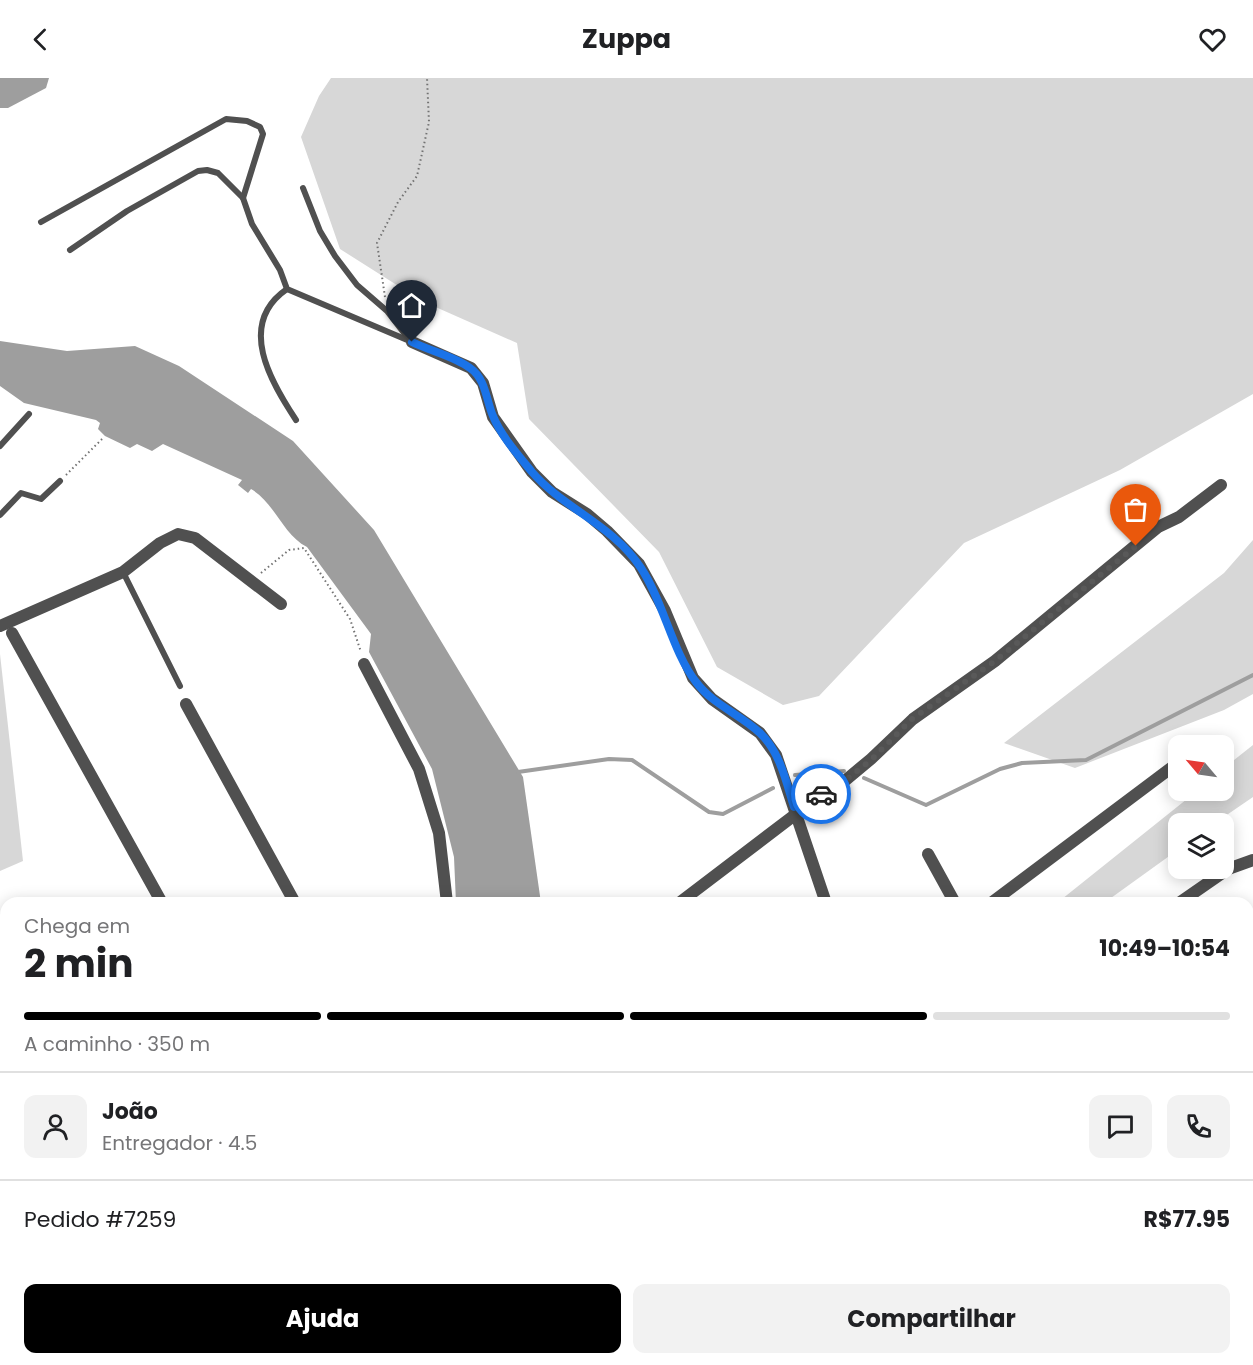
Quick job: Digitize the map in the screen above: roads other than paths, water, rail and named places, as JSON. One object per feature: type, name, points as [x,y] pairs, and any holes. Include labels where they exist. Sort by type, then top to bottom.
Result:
[{"type":"street","points":[[412,342],[471,368],[483,383],[493,417],[532,472],[552,492],[607,531],[639,564],[664,611],[693,678],[712,699],[760,733],[769,743],[783,770],[824,897]]},
{"type":"street","points":[[686,897],[795,810],[841,784],[872,759],[912,719],[995,661],[1114,566],[1158,527],[1179,518],[1221,485]]},
{"type":"street","points":[[0,626],[123,572],[171,536],[186,534],[282,604]]},
{"type":"street","points":[[12,633],[159,897]]},
{"type":"street","points":[[364,664],[419,769],[439,833],[446,897]]},
{"type":"street","points":[[186,704],[292,897]]},
{"type":"street","points":[[999,897],[1168,770]]},
{"type":"street","points":[[928,854],[952,897]]},
{"type":"street","points":[[1188,897],[1228,869],[1253,860]]},
{"type":"lane","points":[[41,222],[226,119],[247,121],[260,127],[263,134],[243,198]]},
{"type":"lane","points":[[70,250],[127,211],[198,171],[218,173],[243,198],[252,224],[280,270],[287,289],[412,342]]},
{"type":"lane","points":[[303,189],[320,231],[335,256],[357,285],[387,311],[412,342]]},
{"type":"lane","points":[[287,289],[269,306],[261,341],[264,360],[273,385],[296,420]]},
{"type":"lane","points":[[0,446],[29,414]]},
{"type":"lane","points":[[0,515],[21,493],[41,499],[60,481]]},
{"type":"lane","points":[[123,572],[180,686]]},
{"type":"waterway","points":[[864,778],[926,805],[1000,769],[1022,763],[1086,760],[1253,675]]},
{"type":"waterway","points":[[518,772],[609,759],[632,760],[709,812],[723,814],[773,788]]},
{"type":"waterway","points":[[795,775],[844,771]]}]
